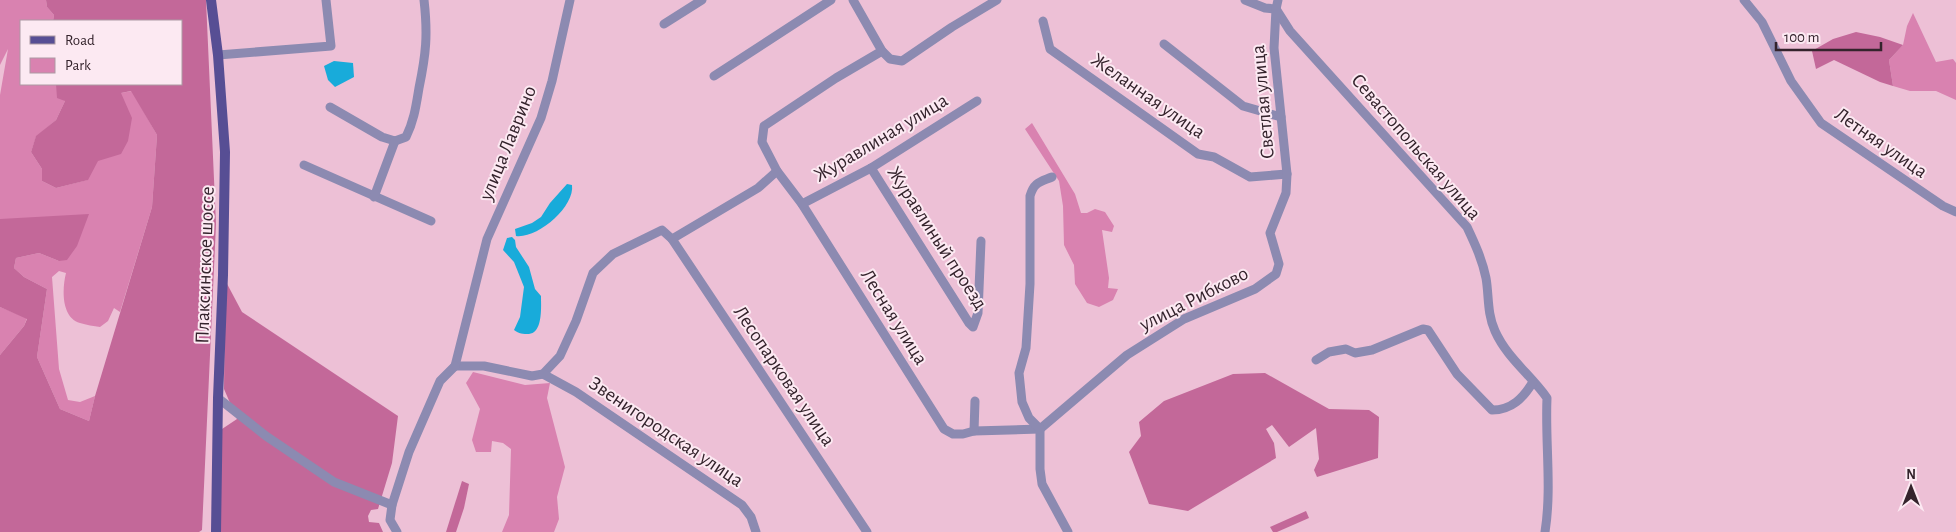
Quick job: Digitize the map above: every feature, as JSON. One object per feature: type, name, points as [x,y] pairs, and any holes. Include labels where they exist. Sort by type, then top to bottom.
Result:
[{"type":"main road","name":"Плаксинское шоссе","points":[[211,0],[218,55],[225,152],[216,532]]},
{"type":"street","points":[[218,55],[331,46],[326,0]]},
{"type":"street","points":[[330,107],[382,137],[395,141],[406,137],[413,122],[426,51],[427,27],[424,0]]},
{"type":"street","name":"улица Лаврино","points":[[455,366],[487,238],[541,118],[552,81],[570,0]]},
{"type":"street","points":[[664,24],[702,0]]},
{"type":"street","points":[[714,76],[831,0]]},
{"type":"street","points":[[853,0],[882,51],[890,60],[902,61],[952,27],[998,0]]},
{"type":"street","points":[[1245,0],[1264,8],[1277,4]]},
{"type":"street","name":"Летняя улица","points":[[1744,0],[1762,22],[1791,82],[1821,123],[1943,206],[1956,212]]},
{"type":"street","name":"Светлая улица","points":[[1277,4],[1274,48],[1287,174],[1286,193]]},
{"type":"street","name":"Севастопольская улица","points":[[1277,4],[1290,31],[1467,227],[1480,253],[1486,278],[1489,312],[1494,330],[1506,350],[1548,398],[1546,431],[1548,490],[1545,532]]},
{"type":"street","name":"Желанная улица","points":[[1043,21],[1050,49],[1198,154],[1214,157],[1250,176],[1287,174]]},
{"type":"street","points":[[1164,44],[1243,106],[1281,117]]},
{"type":"street","name":"Лесная улица","points":[[882,51],[836,78],[764,126],[762,142],[778,171],[802,204],[944,429],[953,434],[963,434],[974,430],[1040,429]]},
{"type":"street","name":"Журавлиная улица","points":[[802,204],[871,168],[977,101]]},
{"type":"street","points":[[374,196],[395,141]]},
{"type":"street","points":[[304,165],[431,221]]},
{"type":"street","name":"Журавлиный проезд","points":[[871,168],[969,323],[973,326],[978,313],[981,241]]},
{"type":"street","points":[[397,532],[390,520],[392,505],[409,452],[440,381],[455,366],[484,366],[532,376],[543,374],[560,356],[576,321],[593,273],[613,254],[662,230],[672,239],[758,188],[778,171]]},
{"type":"street","points":[[1052,177],[1037,183],[1032,188],[1030,196],[1030,284],[1026,348],[1019,373],[1022,402],[1029,418],[1040,429],[1042,484],[1068,532]]},
{"type":"street","name":"улица Рибково","points":[[1040,429],[1128,355],[1184,319],[1255,289],[1276,274],[1279,264],[1270,233],[1286,193]]},
{"type":"street","name":"Лесопарковая улица","points":[[672,239],[867,532]]},
{"type":"street","points":[[1316,360],[1329,352],[1346,349],[1355,353],[1367,351],[1423,329],[1428,330],[1457,374],[1492,410],[1499,410],[1517,403],[1526,394],[1533,382]]},
{"type":"street","name":"Звенигородская улица","points":[[543,374],[576,392],[742,505],[751,517],[756,532]]},
{"type":"street","points":[[218,398],[266,436],[334,482],[392,505]]},
{"type":"street","points":[[974,430],[975,401]]},
{"type":"green space","points":[[0,0],[46,0],[47,7],[54,15],[53,20],[20,20],[20,85],[57,85],[65,101],[56,120],[36,137],[31,152],[42,169],[42,181],[56,188],[87,180],[121,93],[132,91],[157,135],[152,207],[120,312],[114,308],[108,321],[100,327],[74,320],[69,315],[64,302],[66,273],[59,271],[52,277],[59,369],[68,400],[80,402],[95,396],[89,421],[60,409],[37,357],[47,289],[24,277],[14,268],[16,258],[39,253],[59,261],[16,219],[0,219],[0,95],[8,49],[0,65]]},
{"type":"green space","points":[[1913,13],[1936,62],[1953,59],[1956,63],[1956,100],[1936,91],[1910,91],[1893,86],[1889,60],[1903,45],[1907,26]]},
{"type":"green space","points":[[1032,123],[1075,194],[1081,213],[1087,213],[1095,209],[1105,212],[1114,226],[1112,232],[1102,230],[1109,278],[1108,288],[1118,289],[1113,300],[1099,307],[1087,303],[1075,284],[1074,265],[1064,245],[1063,206],[1059,181],[1025,129]]},
{"type":"green space","points":[[0,307],[27,318],[24,326],[0,355]]},
{"type":"green space","points":[[473,372],[525,385],[550,383],[547,398],[565,467],[557,497],[559,519],[554,532],[502,532],[509,515],[511,449],[503,443],[492,441],[491,452],[476,452],[472,440],[480,409],[466,383]]},
{"type":"shaded area","points":[[46,0],[206,0],[216,224],[202,530],[199,532],[0,532],[0,355],[24,326],[27,319],[0,307],[0,219],[89,214],[77,246],[67,260],[59,261],[39,253],[16,258],[14,268],[24,277],[47,289],[37,357],[60,409],[89,421],[152,207],[157,135],[131,91],[121,93],[132,118],[128,141],[121,154],[98,161],[88,180],[56,188],[42,181],[42,169],[31,152],[36,136],[56,120],[65,101],[57,98],[56,85],[182,85],[182,20],[53,20],[54,15],[47,7]]},
{"type":"shaded area","points":[[1856,32],[1880,37],[1903,45],[1889,60],[1893,86],[1880,82],[1834,60],[1816,69],[1812,51],[1833,39]]},
{"type":"shaded area","points":[[225,280],[242,312],[398,416],[392,463],[378,509],[371,510],[368,516],[369,522],[379,523],[383,532],[219,532],[222,429],[237,419],[224,389]]},
{"type":"shaded area","points":[[1265,373],[1329,409],[1369,410],[1379,417],[1378,458],[1317,477],[1314,470],[1319,459],[1316,428],[1289,447],[1272,425],[1266,429],[1274,443],[1276,458],[1188,511],[1149,504],[1129,452],[1141,436],[1139,422],[1164,401],[1233,374]]},
{"type":"shaded area","points":[[462,481],[469,484],[464,508],[456,532],[446,532]]},
{"type":"shaded area","points":[[1306,511],[1309,518],[1277,532],[1273,532],[1270,527]]},
{"type":"water","points":[[334,61],[353,63],[354,77],[335,87],[328,80],[324,66]]},
{"type":"water","points":[[567,184],[572,185],[571,194],[561,212],[544,227],[525,236],[516,236],[515,229],[532,223],[541,217],[550,203]]},
{"type":"water","points":[[512,237],[529,267],[535,289],[541,296],[539,324],[534,333],[521,333],[514,330],[520,317],[524,287],[514,262],[503,250],[507,238]]}]
